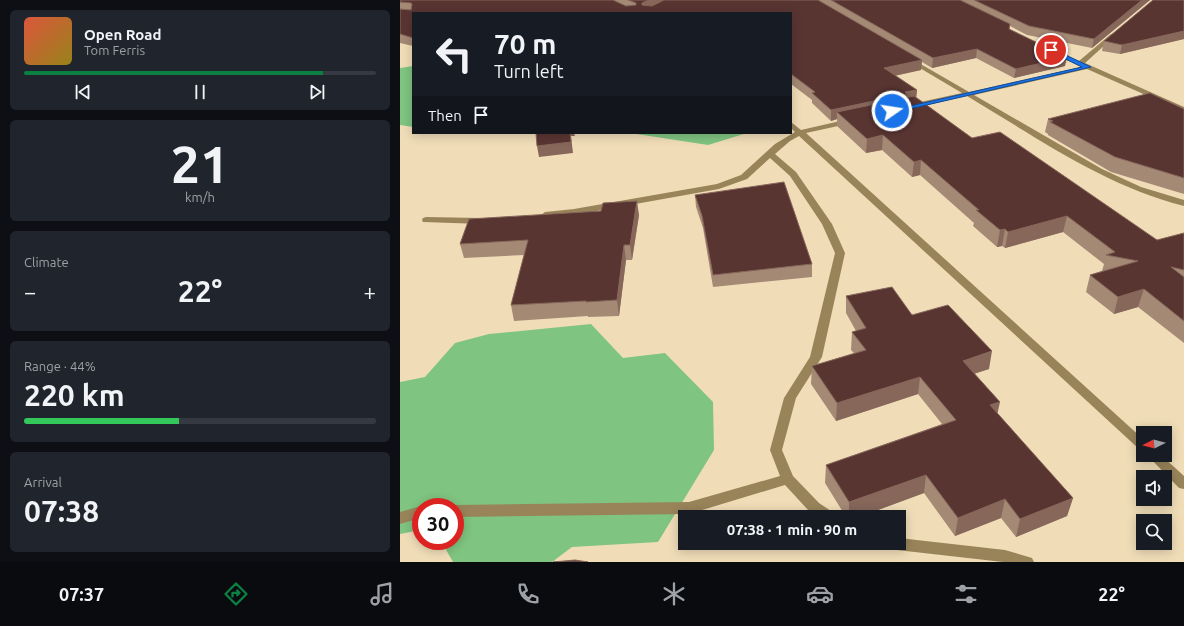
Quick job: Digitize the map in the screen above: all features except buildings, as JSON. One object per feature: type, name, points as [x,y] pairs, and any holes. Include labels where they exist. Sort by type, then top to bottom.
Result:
[{"type":"street","points":[[1080,64],[1120,29]]},
{"type":"street","points":[[1051,50],[1184,110]]},
{"type":"street","points":[[901,55],[1099,171],[1138,189],[1184,203]]},
{"type":"street","points":[[907,108],[1088,67]]},
{"type":"street","points":[[538,216],[574,212],[719,186],[744,177],[770,154],[779,143],[800,131],[854,120]]},
{"type":"street","points":[[792,125],[1136,440]]},
{"type":"street","points":[[770,154],[793,174],[826,224],[840,253],[816,357],[790,398],[776,450],[788,479],[818,510]]},
{"type":"street","points":[[426,220],[493,220]]},
{"type":"street","points":[[1160,462],[1184,484]]},
{"type":"street","points":[[464,511],[689,508],[788,479]]},
{"type":"street","points":[[400,518],[412,515]]},
{"type":"street","points":[[906,545],[1005,556],[1027,562]]},
{"type":"green space","points":[[412,66],[412,127],[400,125],[400,68]]},
{"type":"green space","points":[[636,134],[744,134],[708,145]]},
{"type":"green space","points":[[591,324],[623,358],[665,353],[713,402],[714,450],[658,542],[572,547],[552,562],[453,562],[446,550],[464,550],[464,498],[412,498],[412,532],[400,534],[400,382],[425,377],[455,343],[489,334]]},
{"type":"route","points":[[892,111],[1088,67],[1051,50]]}]
